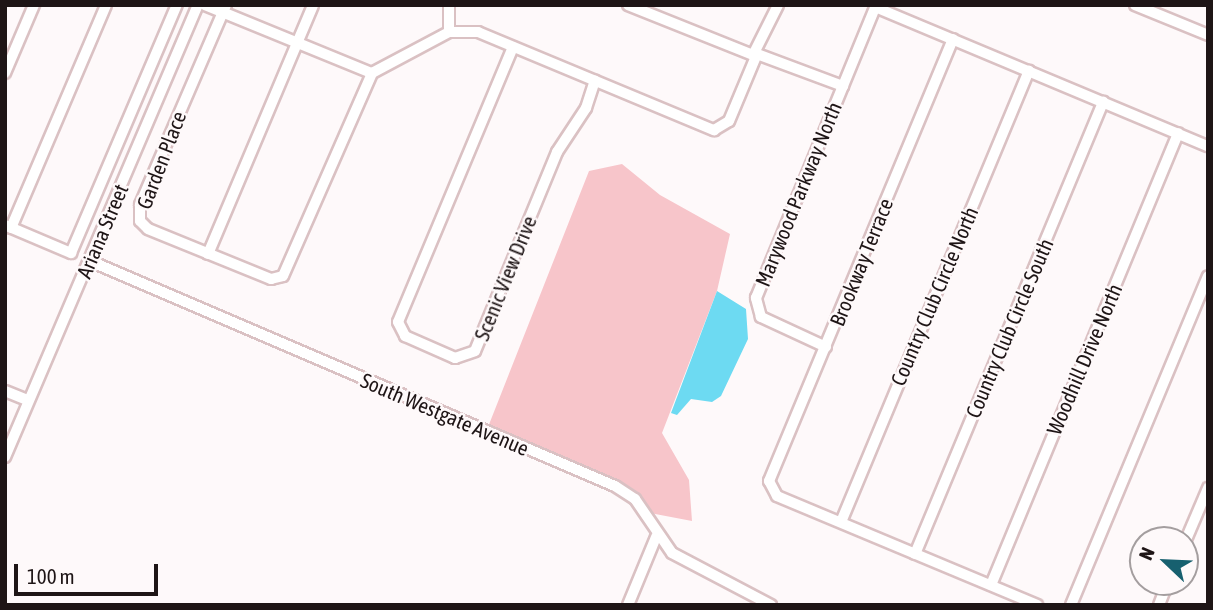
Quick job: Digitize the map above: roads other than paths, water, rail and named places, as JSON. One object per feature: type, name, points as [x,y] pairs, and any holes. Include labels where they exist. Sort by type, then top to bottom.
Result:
[{"type":"street","points":[[5,73],[34,5]]},
{"type":"street","points":[[106,5],[8,227],[71,253],[177,5]]},
{"type":"street","name":"Ariana Street","points":[[5,457],[27,400],[90,261],[198,5]]},
{"type":"street","points":[[205,5],[224,10],[296,46],[372,73],[449,32],[478,32],[714,130],[729,121],[778,5]]},
{"type":"street","points":[[208,254],[313,5]]},
{"type":"street","points":[[449,5],[449,32]]},
{"type":"street","points":[[628,5],[843,86]]},
{"type":"street","points":[[1136,5],[1208,35]]},
{"type":"street","points":[[875,6],[1208,146]]},
{"type":"street","name":"Marywood Parkway North","points":[[826,347],[761,317],[755,305],[875,6]]},
{"type":"street","name":"Garden Place","points":[[224,10],[138,210],[144,226],[208,254],[271,279],[286,273],[372,73]]},
{"type":"street","name":"Brookway Terrace","points":[[841,522],[777,496],[769,484],[953,39]]},
{"type":"street","name":"Scenic View Drive","points":[[513,47],[398,321],[405,336],[455,358],[475,351],[557,152],[586,108],[595,80]]},
{"type":"street","name":"Country Club Circle North","points":[[841,522],[1029,71]]},
{"type":"street","name":"Country Club Circle South","points":[[915,554],[1103,102]]},
{"type":"street","name":"Woodhill Drive North","points":[[991,585],[1178,134]]},
{"type":"street","name":"South Westgate Avenue","points":[[90,261],[615,486],[635,499],[656,537],[681,559],[771,605]]},
{"type":"street","points":[[1071,605],[1208,276]]},
{"type":"street","points":[[5,391],[27,400]]},
{"type":"street","points":[[1192,526],[1208,488]]},
{"type":"street","points":[[841,522],[1037,605]]},
{"type":"street","points":[[628,605],[656,537]]},
{"type":"water","points":[[717,291],[746,309],[748,339],[721,396],[712,402],[691,399],[677,415],[671,413]]}]
